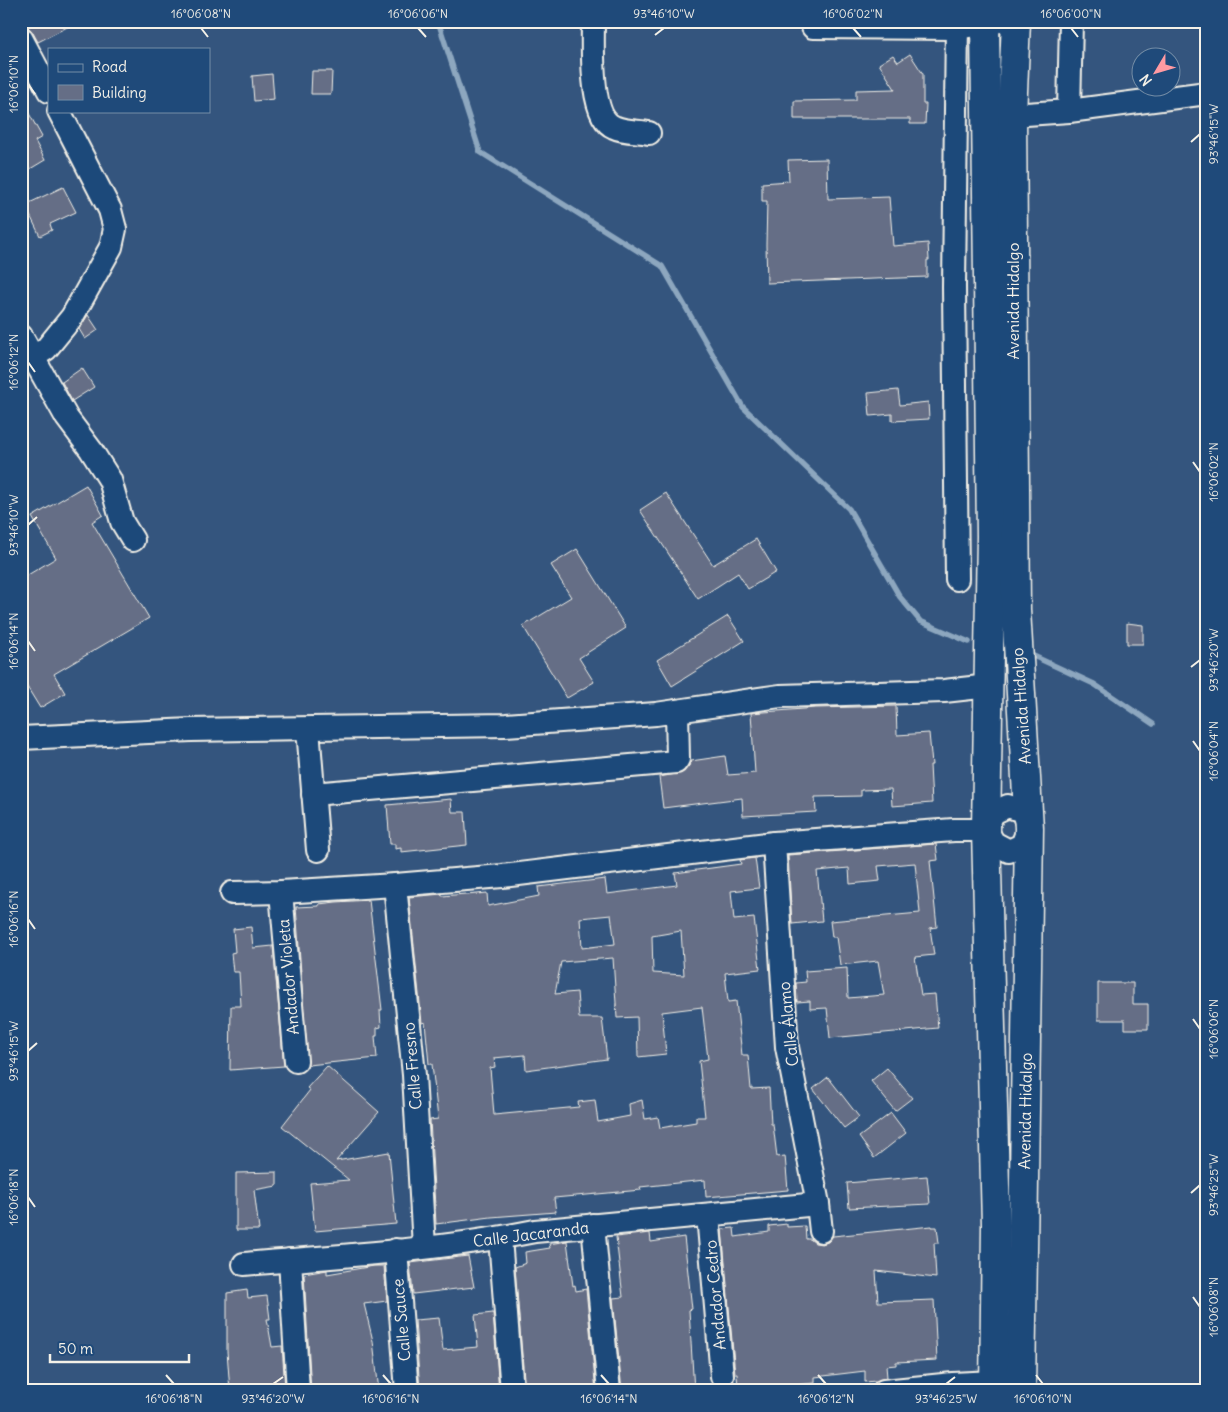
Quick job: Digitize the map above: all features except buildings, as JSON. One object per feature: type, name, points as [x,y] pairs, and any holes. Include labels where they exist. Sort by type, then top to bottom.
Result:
[{"type":"main road","name":"Avenida Hidalgo","points":[[1016,21],[1012,115],[1016,610],[1029,828],[1021,1391]]},
{"type":"main road","name":"Avenida Hidalgo","points":[[990,22],[991,536],[986,830],[996,1225],[994,1386]]},
{"type":"street","points":[[593,21],[593,70],[600,113],[614,127],[649,133]]},
{"type":"street","points":[[1069,110],[1071,21]]},
{"type":"street","points":[[813,27],[957,25],[990,22]]},
{"type":"street","points":[[957,25],[954,287],[957,579]]},
{"type":"street","points":[[21,38],[48,89]]},
{"type":"street","points":[[1012,115],[1207,93]]},
{"type":"street","points":[[27,359],[46,349],[72,316],[111,247],[114,229],[110,210],[60,112]]},
{"type":"street","points":[[21,336],[27,359],[110,480],[122,522],[133,540]]},
{"type":"street","points":[[21,738],[191,730],[506,725],[677,711],[780,696],[944,691],[989,686]]},
{"type":"street","points":[[313,794],[676,762],[678,759],[677,711]]},
{"type":"street","points":[[308,729],[318,850]]},
{"type":"street","points":[[1008,806],[1022,811],[1029,828],[1022,845],[1008,851],[994,843],[986,830],[993,813],[1008,806]]},
{"type":"street","points":[[232,893],[395,885],[502,876],[774,842],[954,830],[986,830]]},
{"type":"street","name":"Calle Álamo","points":[[774,842],[787,1047],[818,1204],[821,1231]]},
{"type":"street","name":"Calle Fresno","points":[[395,885],[414,1075],[424,1247]]},
{"type":"street","name":"Andador Violeta","points":[[281,892],[296,1061]]},
{"type":"street","name":"Calle Jacaranda","points":[[244,1264],[424,1247],[500,1238],[535,1230],[818,1204]]},
{"type":"street","name":"Andador Cedro","points":[[708,1215],[722,1376]]},
{"type":"street","points":[[594,1226],[609,1391]]},
{"type":"street","points":[[500,1238],[512,1391]]},
{"type":"street","name":"Calle Sauce","points":[[396,1250],[407,1391]]},
{"type":"street","points":[[290,1260],[298,1391]]},
{"type":"street","points":[[884,1391],[953,1384],[994,1386]]},
{"type":"waterway","points":[[438,21],[480,152],[662,266],[743,407],[849,509],[900,597],[920,621],[969,642]]},
{"type":"waterway","points":[[1027,653],[1094,684],[1153,724]]}]
